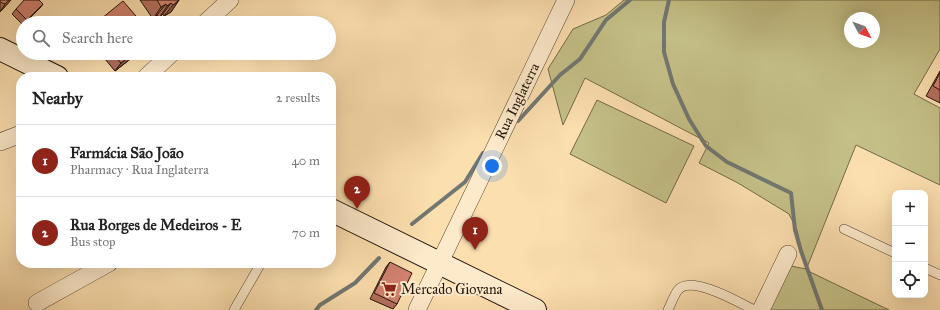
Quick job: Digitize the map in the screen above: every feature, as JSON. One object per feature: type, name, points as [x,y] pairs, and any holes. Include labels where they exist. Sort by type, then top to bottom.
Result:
[{"type":"street","points":[[213,16],[230,0]]},
{"type":"street","name":"Rua Inglaterra","points":[[417,310],[566,0]]},
{"type":"street","points":[[0,49],[16,57]]},
{"type":"street","points":[[22,60],[47,72]]},
{"type":"street","points":[[151,72],[164,60]]},
{"type":"street","points":[[0,142],[16,136]]},
{"type":"street","points":[[336,212],[535,310]]},
{"type":"street","points":[[761,310],[788,254]]},
{"type":"street","points":[[37,303],[100,268]]},
{"type":"lane","points":[[844,229],[892,252]]},
{"type":"lane","points":[[234,310],[258,268]]},
{"type":"lane","points":[[928,269],[940,275]]},
{"type":"lane","points":[[668,310],[679,289],[686,286],[698,286],[710,288],[754,310]]},
{"type":"shaded area","points":[[624,0],[940,0],[940,49],[914,94],[940,108],[940,185],[856,145],[806,270],[889,310],[769,310],[791,266],[806,269],[797,230],[789,214],[738,183],[699,163],[709,143],[585,78],[563,125],[548,69],[573,29],[606,15]]},
{"type":"shaded area","points":[[597,100],[694,146],[666,203],[570,154]]},
{"type":"building","points":[[0,0],[9,0],[5,4],[0,2]]},
{"type":"building","points":[[24,0],[39,0],[43,4],[31,16],[23,16],[16,9]]},
{"type":"building","points":[[157,0],[179,0],[173,5],[171,3],[167,6],[166,4],[161,7]]},
{"type":"building","points":[[123,1],[136,16],[105,16]]},
{"type":"building","points":[[940,73],[940,90],[933,86]]},
{"type":"building","name":"Mercado Giovana","points":[[390,262],[412,273],[397,304],[374,293]]},
{"type":"waterway","points":[[518,121],[560,75],[580,59],[606,20],[630,0]]},
{"type":"waterway","points":[[669,0],[664,22],[664,52],[673,84],[689,119],[706,146],[727,162],[791,193],[795,230],[822,310]]},
{"type":"waterway","points":[[412,224],[465,182],[483,153]]},
{"type":"waterway","points":[[316,310],[320,305],[355,283],[379,258]]},
{"type":"place","name":"Rua Borges de Medeiros - E","points":[[357,209]]},
{"type":"place","name":"Farmácia São João","points":[[475,250]]},
{"type":"place","name":"Mercado Giovana","points":[[389,289]]}]
